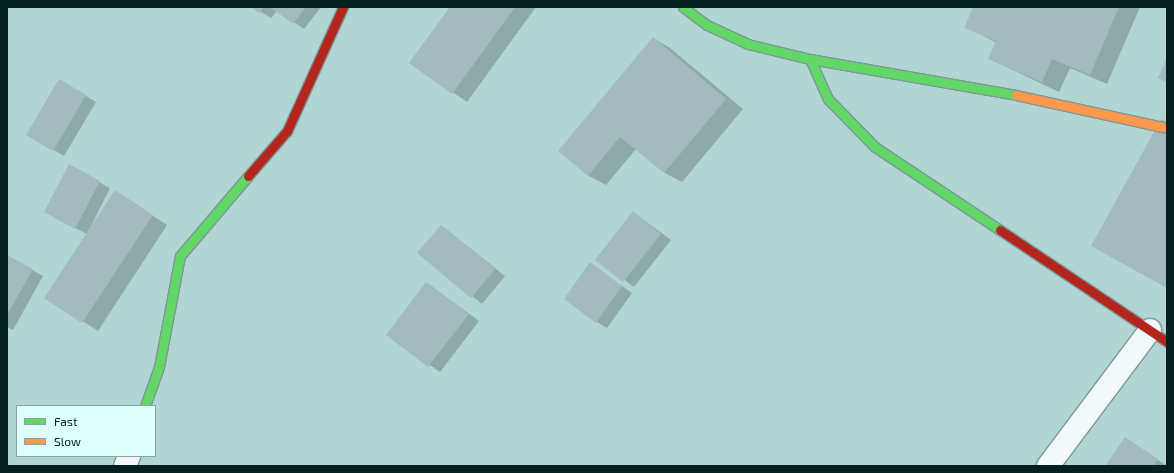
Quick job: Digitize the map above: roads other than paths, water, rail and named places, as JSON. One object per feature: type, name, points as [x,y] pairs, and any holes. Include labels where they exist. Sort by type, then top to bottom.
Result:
[{"type":"street","points":[[146,405],[158,367],[180,256],[287,130],[343,7]]},
{"type":"street","points":[[683,7],[707,25],[748,44],[810,59],[1020,96],[1167,128]]},
{"type":"street","points":[[810,59],[828,99],[875,147],[1158,336],[1048,466]]}]
